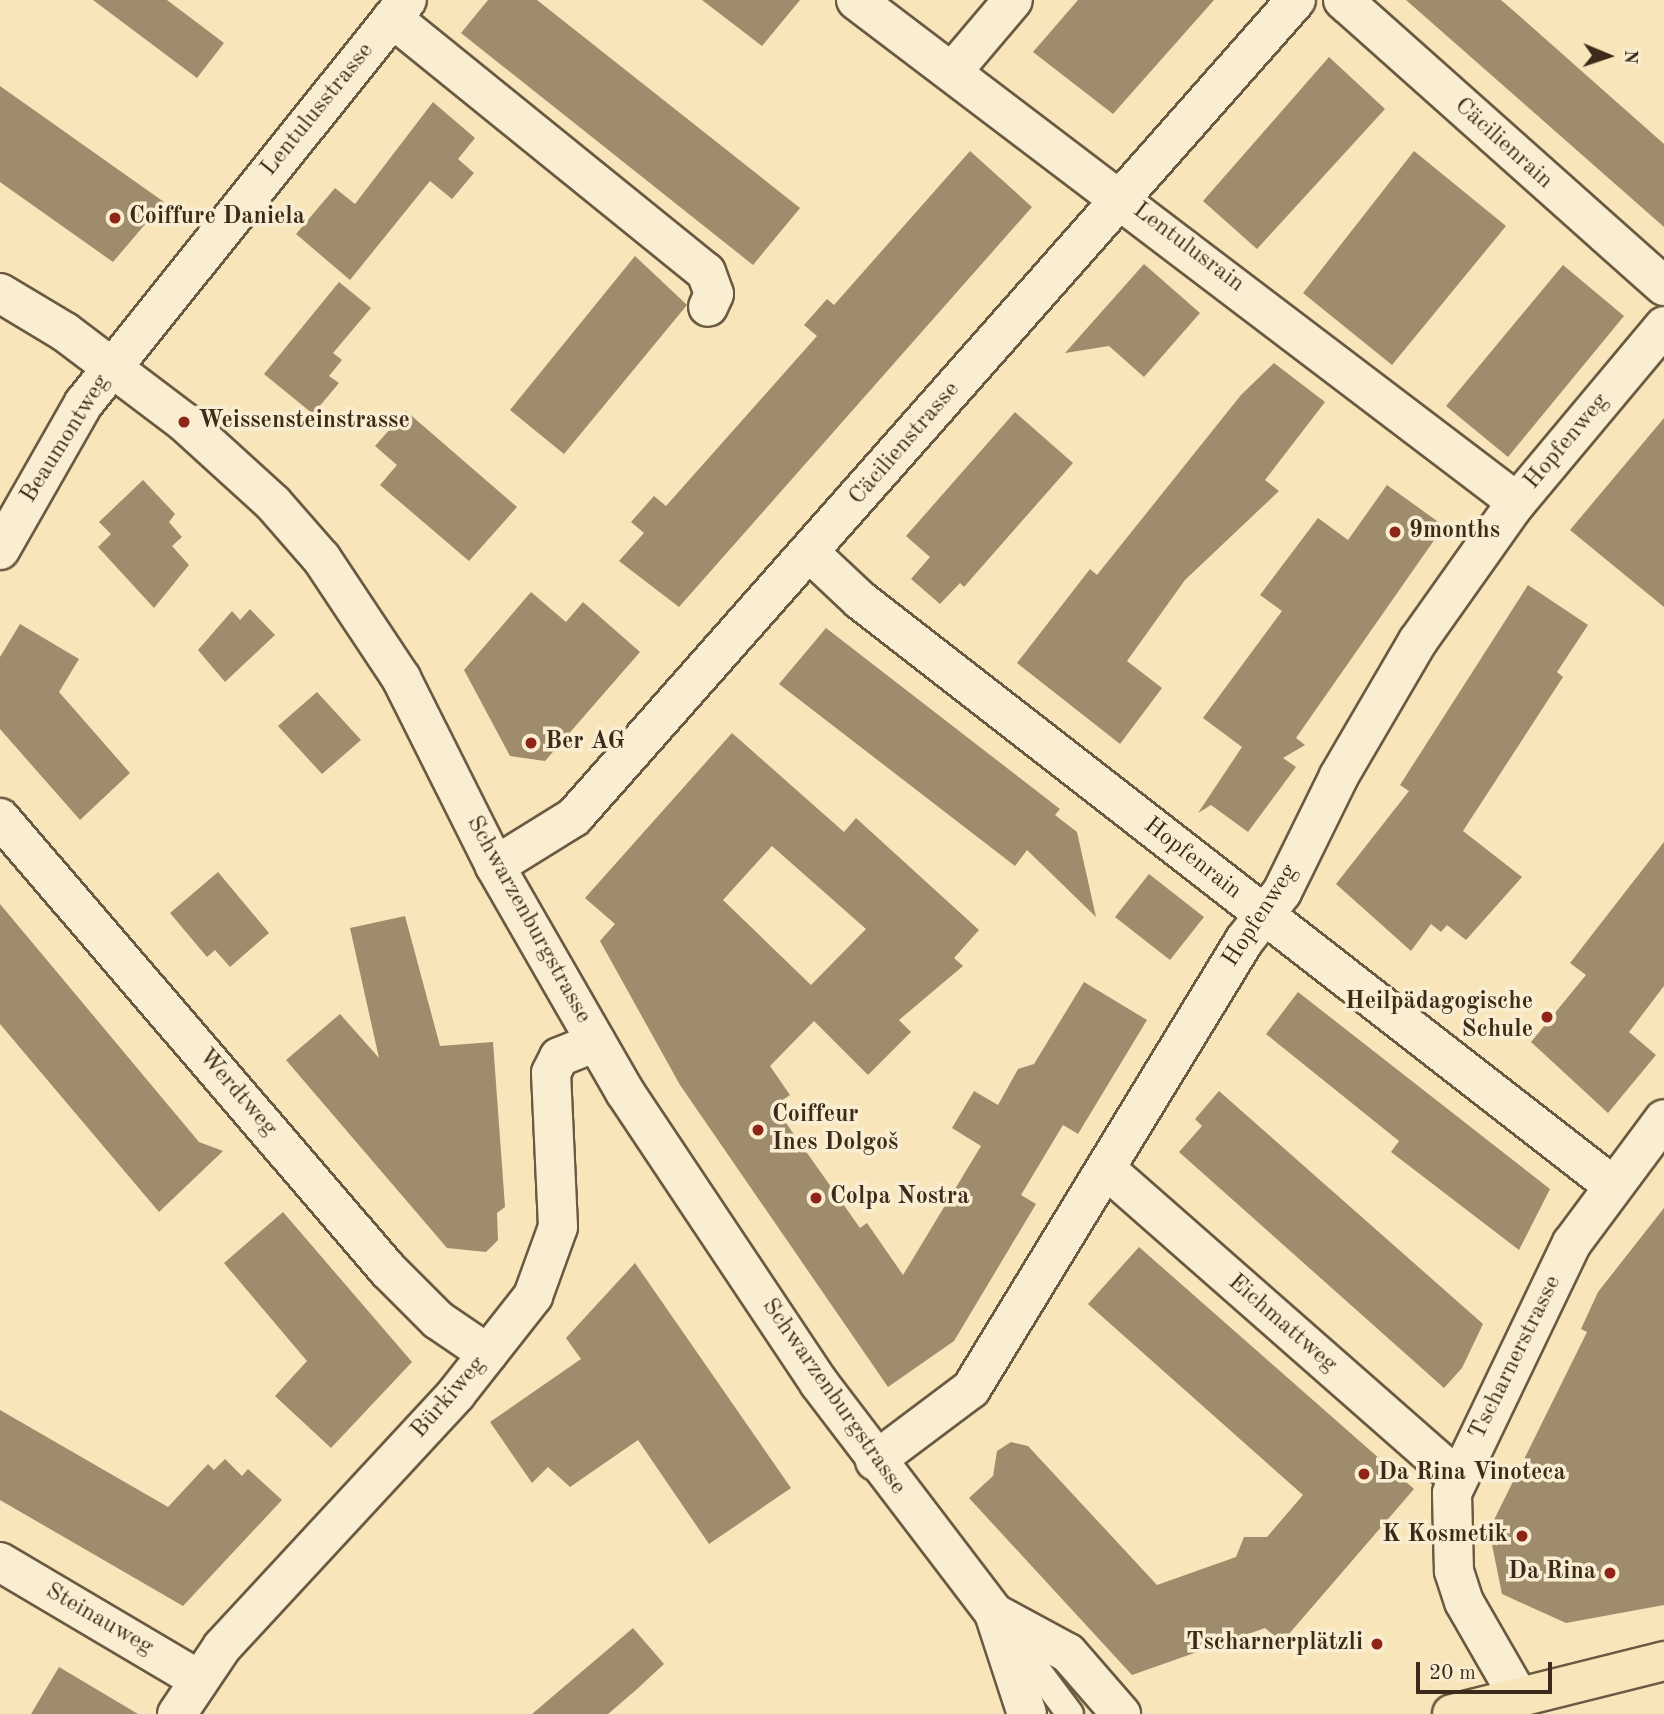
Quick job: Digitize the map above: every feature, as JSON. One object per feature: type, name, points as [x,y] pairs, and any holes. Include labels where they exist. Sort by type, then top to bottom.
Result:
[{"type":"main road","points":[[1452,1714],[1517,1695],[1664,1661]]},
{"type":"street","name":"Lentulusrain","points":[[856,0],[1517,502]]},
{"type":"street","points":[[952,72],[1013,0]]},
{"type":"street","name":"Cäcilienstrasse","points":[[495,866],[574,817],[1296,0]]},
{"type":"street","name":"Cäcilienrain","points":[[1343,0],[1664,286]]},
{"type":"street","name":"Lentulusstrasse","points":[[111,365],[399,9],[706,272],[714,294],[708,307]]},
{"type":"street","name":"Schwarzenburgstrasse","points":[[0,293],[111,365],[220,453],[322,559],[401,678],[495,866],[658,1144],[875,1461],[994,1613],[1027,1714]]},
{"type":"street","name":"Hopfenweg","points":[[875,1461],[971,1389],[1265,915],[1402,666],[1517,502],[1664,326]]},
{"type":"street","name":"Beaumontweg","points":[[0,550],[111,365]]},
{"type":"street","name":"Hopfenrain","points":[[810,553],[860,600],[1612,1185]]},
{"type":"street","name":"Werdtweg","points":[[0,818],[388,1270],[438,1320],[488,1354]]},
{"type":"street","name":"Bürkiweg","points":[[177,1714],[198,1679],[488,1354],[533,1296],[552,1252],[559,1203],[551,1073],[559,1058],[596,1042]]},
{"type":"street","name":"Tscharnerstrasse","points":[[1517,1695],[1464,1602],[1454,1571],[1449,1510],[1458,1478],[1572,1243],[1612,1185],[1664,1119]]},
{"type":"street","name":"Eichmattweg","points":[[1106,1169],[1458,1478]]},
{"type":"street","name":"Steinauweg","points":[[0,1562],[198,1679]]},
{"type":"street","name":"Schwarzenburgstrasse","points":[[994,1613],[1068,1653],[1121,1714]]},
{"type":"lane","name":"Schwarzenburgstrasse","points":[[994,1613],[1070,1714]]},
{"type":"building","points":[[93,0],[167,0],[224,43],[197,78]]},
{"type":"building","points":[[488,0],[537,0],[800,208],[753,265],[461,33]]},
{"type":"building","points":[[702,0],[800,0],[762,46]]},
{"type":"building","points":[[1078,0],[1214,0],[1113,114],[1033,52]]},
{"type":"building","points":[[1406,0],[1501,0],[1523,19],[1664,144],[1664,227]]},
{"type":"building","points":[[1329,57],[1385,109],[1257,249],[1203,201]]},
{"type":"building","points":[[0,86],[164,202],[113,262],[0,182]]},
{"type":"building","points":[[433,102],[475,138],[458,159],[474,173],[452,199],[430,181],[350,280],[296,234],[335,188],[355,204]]},
{"type":"building","points":[[970,151],[1032,207],[679,607],[619,561],[644,533],[631,522],[654,496],[666,506],[817,336],[804,325],[827,299],[834,305]]},
{"type":"building","points":[[1414,151],[1506,226],[1392,365],[1303,293]]},
{"type":"building","points":[[635,256],[687,305],[564,454],[510,410]]},
{"type":"building","points":[[1144,264],[1200,313],[1144,377],[1109,346],[1065,353]]},
{"type":"building","points":[[1563,265],[1624,316],[1508,457],[1446,406]]},
{"type":"building","points":[[339,282],[371,308],[333,353],[342,360],[329,376],[339,383],[313,414],[264,374]]},
{"type":"building","points":[[1274,363],[1325,402],[1265,480],[1279,491],[1185,580],[1127,661],[1162,688],[1120,744],[1017,663],[1090,569],[1097,575],[1241,395]]},
{"type":"building","points":[[406,411],[517,507],[469,561],[380,485],[397,465],[375,446]]},
{"type":"building","points":[[1015,412],[1073,463],[964,587],[960,583],[940,604],[911,579],[930,557],[906,536]]},
{"type":"building","points":[[1664,418],[1664,607],[1570,530]]},
{"type":"building","points":[[143,480],[175,514],[169,522],[182,537],[172,546],[189,565],[154,608],[98,547],[111,534],[99,522]]},
{"type":"building","points":[[1387,485],[1444,526],[1296,738],[1305,745],[1283,758],[1296,767],[1248,832],[1211,805],[1198,813],[1242,747],[1203,718],[1282,611],[1260,595],[1318,518],[1348,540]]},
{"type":"building","points":[[1528,585],[1588,625],[1557,672],[1563,677],[1463,831],[1522,877],[1466,940],[1447,925],[1441,932],[1431,924],[1411,951],[1336,884],[1409,791],[1400,785]]},
{"type":"building","points":[[531,592],[566,622],[583,602],[640,652],[545,761],[510,756],[464,670]]},
{"type":"building","points":[[250,609],[275,635],[225,682],[198,650],[232,611],[240,620]]},
{"type":"building","points":[[20,624],[79,659],[59,692],[130,773],[80,820],[0,729],[0,657]]},
{"type":"building","points":[[826,628],[1060,809],[1055,815],[1077,832],[1096,917],[1027,850],[1015,866],[779,684]]},
{"type":"building","points":[[317,692],[361,740],[322,774],[278,726]]},
{"type":"building","points":[[732,733],[844,832],[856,818],[979,930],[954,958],[963,966],[899,1020],[911,1032],[868,1075],[814,1021],[770,1066],[790,1095],[774,1106],[860,1228],[867,1223],[903,1275],[981,1146],[952,1128],[974,1091],[998,1105],[1018,1069],[1034,1064],[1084,982],[1147,1020],[1078,1134],[1063,1125],[1021,1195],[1036,1204],[954,1341],[888,1387],[680,1085],[600,941],[615,924],[585,898]],"holes":[[[772,846],[866,929],[811,985],[723,900]]]},
{"type":"building","points":[[1664,842],[1664,986],[1629,1032],[1656,1055],[1608,1113],[1531,1042],[1586,975],[1570,963]]},
{"type":"building","points":[[218,872],[269,933],[230,967],[215,950],[207,957],[170,913]]},
{"type":"building","points":[[1149,874],[1204,917],[1170,960],[1115,917]]},
{"type":"building","points":[[0,904],[199,1142],[223,1151],[159,1212],[0,1024]]},
{"type":"building","points":[[405,916],[440,1046],[493,1042],[505,1207],[497,1213],[498,1240],[486,1252],[447,1248],[286,1060],[340,1014],[379,1058],[350,928]]},
{"type":"building","points":[[1298,992],[1550,1189],[1519,1250],[1391,1152],[1399,1141],[1266,1034]]},
{"type":"building","points":[[1219,1091],[1483,1324],[1462,1368],[1444,1388],[1179,1152],[1202,1126],[1195,1119]]},
{"type":"building","points":[[1664,1208],[1664,1605],[1566,1623],[1502,1594],[1489,1530],[1587,1332],[1581,1329],[1598,1292]]},
{"type":"building","points":[[283,1212],[412,1362],[331,1448],[275,1396],[307,1361],[224,1263]]},
{"type":"building","points":[[1139,1247],[1414,1489],[1282,1642],[1265,1628],[1132,1675],[969,1498],[993,1476],[997,1451],[1011,1442],[1028,1446],[1157,1585],[1236,1557],[1244,1537],[1267,1537],[1303,1495],[1088,1304]]},
{"type":"building","points":[[635,1263],[791,1488],[709,1544],[638,1440],[570,1487],[548,1467],[532,1483],[490,1422],[581,1359],[566,1338]]},
{"type":"building","points":[[0,1410],[168,1507],[208,1464],[214,1470],[225,1459],[242,1476],[248,1469],[282,1500],[183,1606],[0,1500]]},
{"type":"building","points":[[633,1628],[664,1664],[608,1714],[532,1714]]},
{"type":"building","points":[[59,1667],[138,1714],[31,1714]]},
{"type":"place","name":"Coiffure Daniela","points":[[115,218]]},
{"type":"place","name":"Weissensteinstrasse","points":[[184,422]]},
{"type":"place","name":"9months","points":[[1395,532]]},
{"type":"place","name":"Ber AG","points":[[531,743]]},
{"type":"place","name":"Heilpädagogische Schule","points":[[1547,1017]]},
{"type":"place","name":"Coiffeur Ines Dolgoš","points":[[758,1130]]},
{"type":"place","name":"Colpa Nostra","points":[[816,1198]]},
{"type":"place","name":"Da Rina Vinoteca","points":[[1364,1474]]},
{"type":"place","name":"K Kosmetik","points":[[1522,1536]]},
{"type":"place","name":"Da Rina","points":[[1610,1573]]},
{"type":"place","name":"Tscharnerplätzli","points":[[1377,1644]]}]
